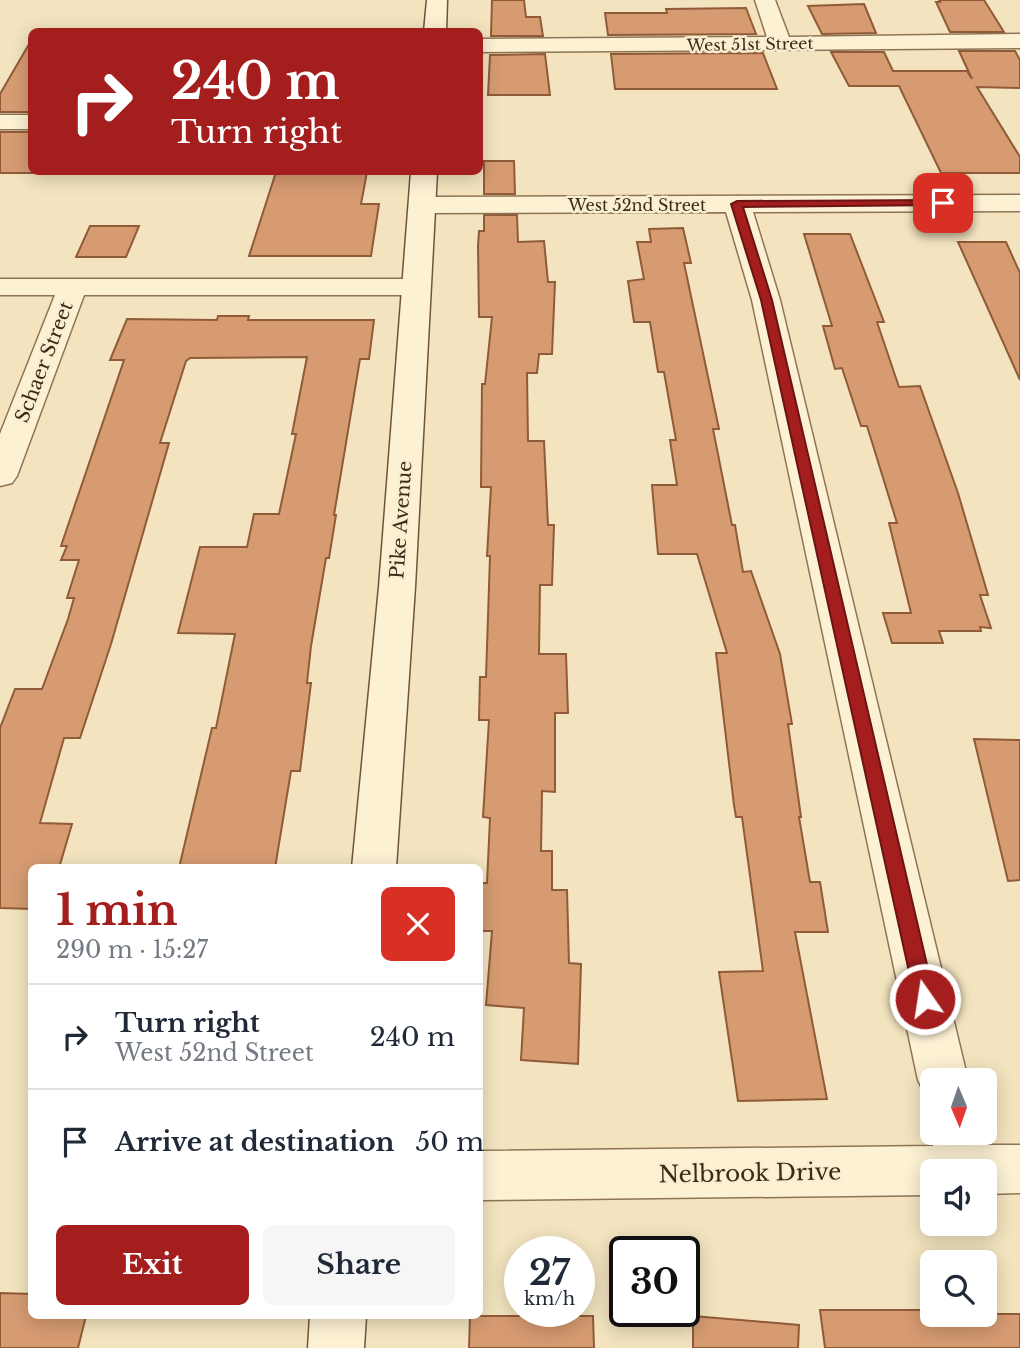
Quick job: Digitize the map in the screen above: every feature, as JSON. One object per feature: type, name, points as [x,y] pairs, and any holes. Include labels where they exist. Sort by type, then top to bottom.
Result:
[{"type":"street","points":[[435,28],[437,0]]},
{"type":"street","points":[[765,0],[780,43]]},
{"type":"street","name":"West 51st Street","points":[[483,46],[1020,41]]},
{"type":"street","points":[[0,122],[28,122]]},
{"type":"street","name":"Pike Avenue","points":[[374,864],[397,587],[424,175]]},
{"type":"street","name":"West 52nd Street","points":[[422,205],[1020,202]]},
{"type":"street","points":[[737,204],[766,300],[940,1068]]},
{"type":"street","points":[[0,287],[416,287]]},
{"type":"street","name":"Schaer Street","points":[[0,476],[73,287]]},
{"type":"street","name":"Nelbrook Drive","points":[[483,1176],[959,1151],[1020,1169]]},
{"type":"street","points":[[336,1348],[338,1319]]},
{"type":"building","points":[[492,0],[524,0],[526,17],[540,17],[543,36],[491,36]]},
{"type":"building","points":[[939,0],[984,0],[1004,32],[950,32],[936,2],[940,2]]},
{"type":"building","points":[[864,4],[876,33],[822,34],[808,6]]},
{"type":"building","points":[[746,8],[756,34],[608,35],[605,13],[667,13],[666,9]]},
{"type":"building","points":[[28,46],[28,112],[0,112],[0,94]]},
{"type":"building","points":[[959,51],[1015,51],[1020,60],[1020,88],[977,87],[1020,157],[1020,173],[941,173],[899,86],[849,86],[831,52],[884,52],[893,71],[967,71],[972,79]]},
{"type":"building","points":[[763,53],[777,89],[615,89],[611,54]]},
{"type":"building","points":[[545,54],[550,95],[488,95],[490,55]]},
{"type":"building","points":[[0,132],[28,132],[28,173],[0,173]]},
{"type":"building","points":[[484,161],[514,161],[515,194],[484,194]]},
{"type":"building","points":[[275,175],[366,175],[361,204],[379,204],[371,256],[249,256]]},
{"type":"building","points":[[484,215],[517,215],[518,242],[544,241],[548,282],[555,282],[552,354],[539,354],[537,373],[527,373],[528,441],[544,441],[548,525],[554,525],[552,585],[540,585],[539,654],[566,654],[568,713],[555,713],[555,792],[542,791],[541,851],[552,851],[552,890],[567,890],[569,963],[581,964],[578,1064],[521,1060],[524,1008],[486,1005],[492,931],[483,931],[483,883],[487,883],[490,818],[483,817],[489,720],[479,720],[480,677],[486,677],[490,556],[487,556],[491,487],[481,487],[482,384],[485,384],[492,317],[479,317],[478,246],[479,231],[484,231]]},
{"type":"building","points":[[90,226],[139,226],[126,257],[76,257]]},
{"type":"building","points":[[683,228],[691,263],[684,263],[719,429],[713,429],[732,525],[735,525],[743,572],[751,571],[780,654],[792,724],[788,724],[810,882],[820,882],[828,932],[795,932],[827,1099],[738,1101],[719,972],[763,971],[742,817],[736,817],[734,805],[716,653],[727,653],[697,554],[658,554],[652,485],[677,485],[670,440],[676,440],[664,372],[658,372],[650,322],[634,322],[628,281],[644,279],[637,242],[651,242],[649,229]]},
{"type":"building","points":[[804,234],[850,234],[884,322],[877,322],[899,387],[920,386],[958,493],[988,595],[980,595],[991,628],[980,627],[981,631],[939,631],[943,643],[892,643],[883,613],[911,613],[889,523],[897,523],[867,426],[861,426],[842,368],[835,369],[823,326],[832,326]]},
{"type":"building","points":[[958,242],[1006,242],[1020,273],[1020,380]]},
{"type":"building","points":[[218,316],[249,316],[248,320],[374,320],[369,359],[360,359],[329,558],[326,558],[311,646],[307,683],[311,683],[300,771],[291,771],[276,864],[180,864],[212,728],[216,728],[235,634],[178,633],[200,547],[247,547],[254,514],[279,514],[296,434],[292,434],[307,357],[190,358],[186,361],[160,443],[169,443],[111,644],[80,738],[64,738],[40,823],[72,824],[60,864],[28,864],[28,909],[0,908],[0,728],[15,689],[42,689],[68,619],[74,598],[67,598],[79,560],[61,560],[67,546],[61,546],[124,360],[110,360],[127,319],[217,320]]},
{"type":"building","points":[[974,739],[1020,740],[1020,880],[1008,881]]},
{"type":"building","points":[[0,1293],[28,1294],[28,1319],[85,1319],[78,1348],[0,1348]]},
{"type":"building","points":[[820,1310],[920,1310],[920,1327],[997,1327],[997,1314],[1020,1314],[1020,1348],[825,1348]]},
{"type":"building","points":[[504,1316],[504,1327],[593,1327],[594,1348],[469,1348],[470,1319]]},
{"type":"building","points":[[700,1317],[799,1325],[798,1348],[693,1348],[693,1327],[700,1327]]},
{"type":"route","points":[[925,999],[766,300],[737,204],[943,203]]}]
